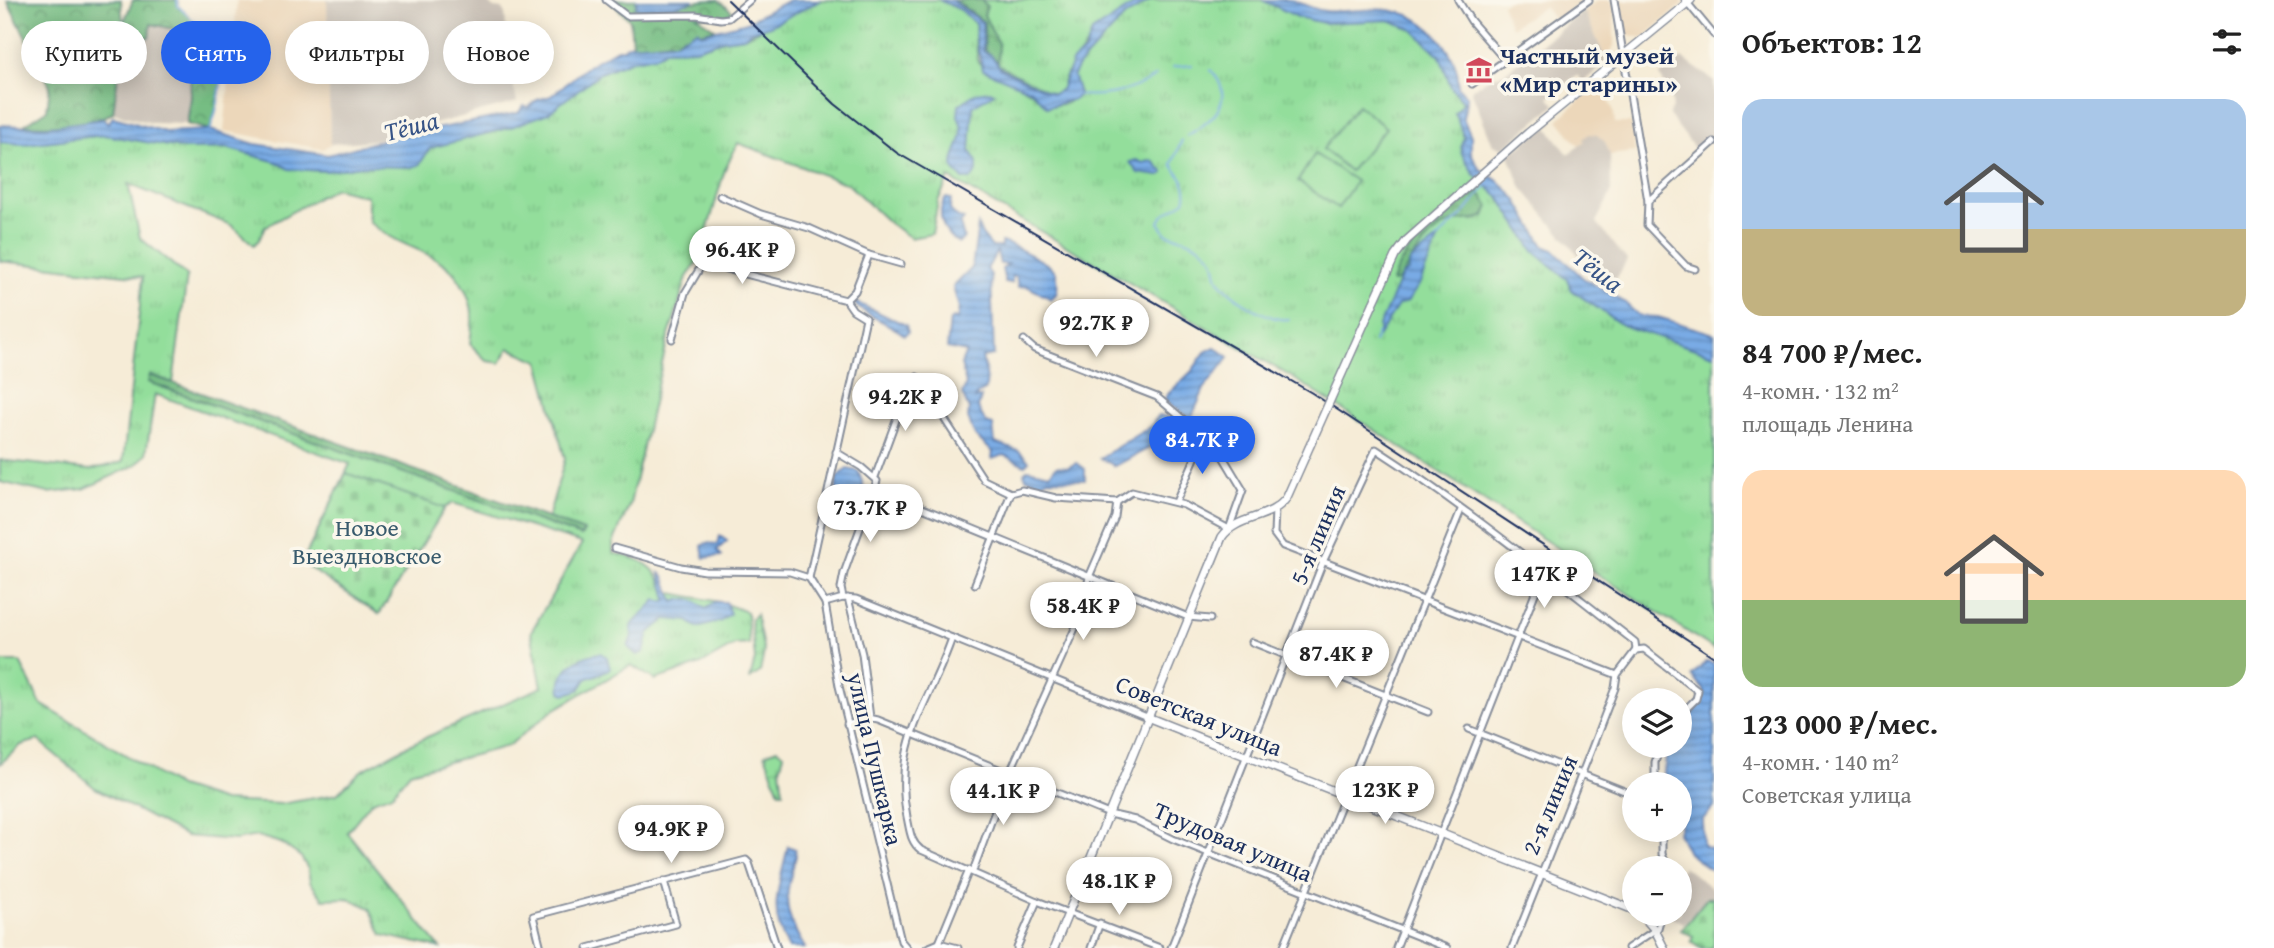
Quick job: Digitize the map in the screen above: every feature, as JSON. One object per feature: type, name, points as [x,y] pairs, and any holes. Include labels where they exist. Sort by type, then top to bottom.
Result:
[{"type":"main road","points":[[1054,948],[1222,537],[1228,529],[1275,509],[1287,497],[1395,256],[1407,240],[1503,155],[1623,58],[1688,1]]},
{"type":"main road","name":"Советская улица","points":[[1147,717],[1622,905]]},
{"type":"main road","points":[[1652,926],[1664,948]]},
{"type":"street","points":[[606,0],[627,16],[696,15],[721,19],[729,18],[750,0]]},
{"type":"street","points":[[1458,0],[1471,21],[1505,60]]},
{"type":"street","points":[[1472,84],[1589,0]]},
{"type":"street","points":[[1614,0],[1648,201],[1650,231],[1686,266],[1695,269]]},
{"type":"street","points":[[1688,1],[1714,35]]},
{"type":"street","points":[[1648,201],[1714,142]]},
{"type":"street","points":[[720,195],[761,214],[809,228],[869,255],[901,264]]},
{"type":"street","points":[[846,300],[855,291],[869,255]]},
{"type":"street","points":[[614,548],[705,571],[790,572],[809,578],[866,318],[853,310],[846,300],[703,263],[685,293],[672,339]]},
{"type":"street","points":[[848,724],[870,718],[862,654],[841,588],[844,573],[876,489],[875,477],[906,393],[917,377],[984,480],[1011,493],[1023,490],[1056,498],[1118,502],[1132,492],[1176,502],[1228,529],[1242,490],[1210,439],[1157,397],[1034,349],[1024,340]]},
{"type":"street","points":[[1176,502],[1202,442],[1210,439]]},
{"type":"street","name":"5-я линия","points":[[1171,948],[1323,562],[1376,449],[1461,510]]},
{"type":"street","points":[[836,452],[875,477]]},
{"type":"street","points":[[832,467],[853,461]]},
{"type":"street","points":[[876,489],[1188,617],[1210,619]]},
{"type":"street","points":[[975,584],[1011,493]]},
{"type":"street","points":[[939,943],[1051,677],[1082,613],[1089,577],[1115,517],[1118,502]]},
{"type":"street","points":[[1275,509],[1274,534],[1279,544],[1617,675],[1636,650],[1644,649],[1696,689],[1699,695],[1692,702]]},
{"type":"street","points":[[1283,948],[1422,600],[1461,510],[1634,642],[1636,650]]},
{"type":"street","points":[[1396,948],[1543,573]]},
{"type":"street","name":"улица Пушкарка","points":[[809,578],[825,603],[848,724],[901,941],[907,948]]},
{"type":"street","points":[[825,603],[846,598]]},
{"type":"street","name":"Советская улица","points":[[846,598],[1147,717]]},
{"type":"street","points":[[952,638],[912,733],[903,764],[901,782],[914,844],[1037,901],[1160,948]]},
{"type":"street","points":[[1252,642],[1428,712]]},
{"type":"street","name":"2-я линия","points":[[1512,948],[1615,688],[1617,675]]},
{"type":"street","name":"Трудовая улица","points":[[870,718],[1011,772],[1108,814],[1135,820],[1209,853],[1447,948]]},
{"type":"street","points":[[1469,729],[1622,791]]},
{"type":"street","points":[[541,948],[533,916],[747,861],[777,948]]},
{"type":"street","points":[[588,948],[676,924],[664,881]]},
{"type":"street","points":[[1017,948],[1037,901]]},
{"type":"street","points":[[1091,948],[1100,923]]},
{"type":"street","points":[[1628,948],[1655,930],[1657,926]]},
{"type":"street","points":[[927,948],[939,943],[958,948]]},
{"type":"shaded area","points":[[237,0],[262,3],[264,0],[327,0],[327,21],[285,21],[285,84],[329,84],[330,144],[323,149],[224,131],[229,84],[271,84],[271,21],[235,21]]},
{"type":"shaded area","points":[[327,0],[484,0],[494,8],[502,9],[505,21],[443,21],[443,84],[513,84],[517,102],[375,140],[330,144],[329,84],[429,84],[429,21],[327,21]]},
{"type":"shaded area","points":[[1509,0],[1584,0],[1556,21],[1544,7],[1511,27],[1502,4]]},
{"type":"shaded area","points":[[1598,0],[1612,0],[1614,12],[1614,45],[1607,62],[1584,11]]},
{"type":"shaded area","points":[[1619,0],[1681,0],[1683,3],[1643,38],[1626,34]]},
{"type":"shaded area","points":[[1584,11],[1607,62],[1583,82],[1577,75],[1549,97],[1555,105],[1503,148],[1493,145],[1471,90],[1504,73]]},
{"type":"shaded area","points":[[147,26],[161,26],[161,84],[191,84],[187,124],[152,123],[113,113],[117,84],[147,84]]},
{"type":"shaded area","points":[[1682,58],[1714,81],[1714,134],[1696,150],[1669,115],[1673,105],[1660,75]]},
{"type":"shaded area","points":[[1598,83],[1613,109],[1615,123],[1631,123],[1635,152],[1610,155],[1605,142],[1583,139],[1585,142],[1579,146],[1558,120]]},
{"type":"shaded area","points":[[1551,121],[1553,123],[1548,128],[1568,154],[1585,142],[1583,139],[1589,134],[1597,135],[1605,142],[1610,155],[1611,193],[1596,222],[1627,260],[1614,283],[1592,271],[1522,188],[1509,155]]},
{"type":"shaded area","points":[[1692,873],[1714,890],[1714,898],[1707,898],[1692,914]]},
{"type":"green space","points":[[7,0],[121,0],[123,21],[21,21],[21,28]]},
{"type":"green space","points":[[133,0],[177,0],[178,6],[193,21],[161,21],[161,26],[151,24],[149,38],[147,21],[124,21]]},
{"type":"green space","points":[[615,0],[637,0],[636,4],[641,9],[718,0],[733,12],[723,17],[696,15],[715,29],[682,37],[675,42],[638,46],[632,45],[630,20],[612,3]]},
{"type":"green space","points":[[821,0],[939,0],[961,10],[977,25],[975,36],[978,62],[1031,92],[1047,107],[1067,103],[1079,94],[1073,75],[1078,66],[1124,17],[1151,0],[1262,0],[1298,17],[1324,23],[1389,20],[1412,29],[1440,56],[1455,92],[1464,102],[1455,113],[1464,137],[1462,154],[1474,174],[1499,197],[1534,251],[1567,279],[1572,290],[1622,325],[1714,355],[1714,649],[1295,379],[949,178],[938,201],[932,234],[911,238],[888,222],[848,184],[738,143],[725,169],[699,259],[687,277],[667,342],[630,504],[613,543],[613,553],[646,564],[662,582],[666,592],[720,602],[747,612],[749,644],[735,645],[701,664],[655,680],[631,665],[552,711],[508,746],[410,772],[392,794],[372,801],[347,832],[440,948],[382,935],[370,908],[348,898],[323,899],[310,882],[308,869],[301,857],[281,843],[257,836],[235,840],[186,836],[95,788],[38,740],[21,745],[0,764],[0,662],[20,662],[41,704],[179,787],[223,801],[281,804],[337,794],[361,771],[411,744],[542,687],[531,632],[582,543],[453,503],[445,508],[379,614],[302,563],[350,464],[155,394],[146,454],[136,465],[84,489],[48,493],[0,482],[0,460],[90,470],[123,462],[143,277],[0,261],[0,142],[24,144],[105,135],[187,149],[226,148],[277,162],[289,169],[327,171],[361,166],[419,165],[430,148],[511,127],[561,102],[600,73],[632,60],[656,56],[665,50],[696,49],[723,40],[744,37]],"holes":[[[976,93],[984,98],[973,105],[971,111],[970,151],[977,163],[977,171],[954,157],[962,139],[962,124]],[[128,184],[231,225],[254,245],[265,227],[335,188],[367,196],[369,221],[398,241],[428,254],[453,272],[463,286],[471,306],[470,344],[487,361],[500,363],[509,348],[539,361],[565,459],[548,518],[583,531],[581,536],[149,382],[151,375],[173,383],[187,276],[140,238]]]},
{"type":"green space","points":[[951,0],[1141,0],[1107,25],[1100,27],[1068,71],[1061,90],[1053,94],[994,63],[991,55],[983,51],[982,22]]},
{"type":"green space","points":[[955,0],[982,0],[987,7],[984,15],[999,45],[998,62],[985,50],[984,22]]},
{"type":"green space","points":[[49,84],[117,84],[113,113],[70,124],[24,125],[47,110]]},
{"type":"green space","points":[[191,84],[220,84],[210,130],[187,124]]},
{"type":"green space","points":[[1358,105],[1386,128],[1350,171],[1323,149]]},
{"type":"green space","points":[[1315,154],[1356,181],[1338,208],[1298,181]]},
{"type":"green space","points":[[1479,191],[1489,206],[1485,216],[1454,222],[1436,231],[1398,281],[1392,282],[1403,258],[1411,248]]},
{"type":"green space","points":[[150,375],[584,531],[581,536],[148,382]]},
{"type":"green space","name":"Новое Выездновское","points":[[346,473],[445,508],[379,614],[302,563]]},
{"type":"green space","points":[[756,614],[764,652],[760,672],[750,679],[755,659],[751,619]]},
{"type":"green space","points":[[777,749],[784,754],[780,769],[783,792],[779,792],[765,754]]},
{"type":"green space","points":[[1707,898],[1714,898],[1712,948],[1701,948],[1691,941],[1693,936],[1681,930],[1684,926],[1692,926],[1692,916]]},
{"type":"water","points":[[637,0],[694,0],[674,7],[641,9],[636,8]]},
{"type":"water","points":[[789,0],[821,0],[770,26],[751,31],[744,37],[723,40],[696,49],[665,50],[656,56],[632,60],[600,73],[548,113],[511,127],[430,148],[419,165],[411,167],[361,166],[327,171],[289,169],[277,162],[226,148],[187,149],[105,135],[24,144],[0,142],[0,125],[45,127],[104,119],[108,123],[113,117],[165,132],[210,130],[255,144],[328,155],[394,137],[518,113],[524,106],[528,108],[537,100],[551,96],[589,65],[617,49],[624,49],[627,45],[676,42],[697,30],[701,34],[747,22]]},
{"type":"water","points":[[939,0],[951,0],[982,22],[983,51],[991,55],[1001,69],[1053,94],[1061,90],[1072,62],[1085,51],[1092,32],[1141,0],[1151,0],[1124,17],[1078,66],[1073,75],[1079,94],[1075,99],[1047,107],[1031,90],[983,70],[975,36],[977,25],[961,10]]},
{"type":"water","points":[[1262,0],[1289,0],[1326,11],[1393,11],[1413,17],[1423,24],[1442,42],[1455,64],[1458,87],[1467,96],[1463,118],[1471,136],[1471,153],[1479,168],[1501,183],[1516,199],[1544,246],[1554,250],[1583,278],[1624,302],[1639,316],[1658,317],[1714,334],[1714,355],[1622,325],[1572,290],[1567,279],[1534,251],[1499,197],[1474,174],[1462,154],[1464,137],[1455,113],[1464,102],[1451,87],[1440,56],[1412,29],[1389,20],[1324,23],[1298,17]]},
{"type":"water","points":[[976,93],[994,93],[973,106],[970,151],[977,162],[977,171],[971,179],[963,179],[953,166],[962,132],[958,117],[959,105]]},
{"type":"water","points":[[1136,160],[1143,163],[1152,160],[1164,173],[1159,176],[1138,173],[1130,162]]},
{"type":"water","points":[[946,198],[951,199],[950,210],[958,218],[964,219],[960,224],[964,238],[959,243],[949,235],[942,223],[941,210]]},
{"type":"water","points":[[978,225],[992,247],[1001,247],[1001,242],[1013,246],[1045,263],[1057,276],[1057,293],[1051,299],[1027,286],[1018,287],[1016,277],[1012,276],[1012,283],[1005,282],[1002,269],[1009,264],[1000,264],[997,251],[987,269],[991,275],[994,355],[982,357],[986,385],[985,390],[977,394],[975,399],[981,397],[978,408],[986,423],[993,425],[995,443],[1019,451],[1029,461],[1025,465],[1004,455],[992,459],[993,452],[975,436],[968,418],[969,409],[962,394],[966,384],[961,364],[966,352],[947,348],[950,320],[957,320],[959,308],[953,287],[972,268]]},
{"type":"water","points":[[1439,238],[1419,285],[1408,301],[1398,305],[1379,336],[1379,326],[1402,275],[1408,271],[1410,261]]},
{"type":"water","points":[[769,244],[778,251],[775,264],[757,259],[759,245]]},
{"type":"water","points":[[853,301],[906,325],[908,332],[904,335],[861,309]]},
{"type":"water","points":[[1215,347],[1229,357],[1204,389],[1191,419],[1165,400],[1166,396],[1192,371],[1205,352]]},
{"type":"water","points":[[1159,415],[1168,417],[1170,422],[1151,447],[1115,466],[1100,458],[1151,426]]},
{"type":"water","points":[[1077,463],[1085,469],[1085,480],[1048,479],[1041,483],[1026,478],[1024,473],[1028,469],[1050,474],[1056,466],[1068,467]]},
{"type":"water","points":[[847,469],[858,471],[864,487],[855,498],[842,495],[836,488],[837,477]]},
{"type":"water","points":[[720,536],[727,541],[717,550],[722,556],[704,558],[702,546],[706,543],[718,544]]},
{"type":"water","points":[[660,573],[664,576],[674,602],[690,599],[706,609],[715,602],[726,602],[730,614],[721,621],[698,628],[688,621],[666,619],[649,633],[644,652],[637,655],[628,647],[632,636],[631,626],[656,600],[664,602],[667,599]]},
{"type":"water","points":[[600,653],[607,657],[610,669],[586,679],[579,690],[565,694],[561,692],[563,676],[572,665],[585,657]]},
{"type":"water","points":[[1707,661],[1714,664],[1714,807],[1702,820],[1703,846],[1714,850],[1714,872],[1688,853],[1682,842],[1692,842],[1692,772],[1664,772],[1666,758],[1692,758],[1692,713],[1705,691],[1692,676]]},
{"type":"water","points":[[788,846],[795,849],[796,856],[787,904],[792,924],[805,948],[789,948],[782,935],[776,910]]},
{"type":"waterway","points":[[177,0],[178,6],[208,36],[219,57],[220,89],[210,130]]},
{"type":"waterway","points":[[1173,67],[1192,65]]},
{"type":"waterway","points":[[1187,136],[1214,115],[1222,101],[1220,84],[1210,70]]},
{"type":"waterway","points":[[1079,95],[1119,92],[1156,76]]},
{"type":"waterway","points":[[1182,140],[1172,164],[1183,181],[1185,201],[1163,215],[1159,222],[1166,234],[1190,241],[1210,255],[1219,280],[1241,301],[1272,317],[1289,319]]},
{"type":"waterway","name":"Тёша","points":[[1436,240],[1466,211],[1487,185]]},
{"type":"waterway","name":"Тёша","points":[[1374,342],[1378,333]]},
{"type":"railway","points":[[728,0],[835,104],[897,153],[1312,393],[1714,657]]},
{"type":"place","name":"Частный музей «Мир старины»","points":[[1479,70]]}]
